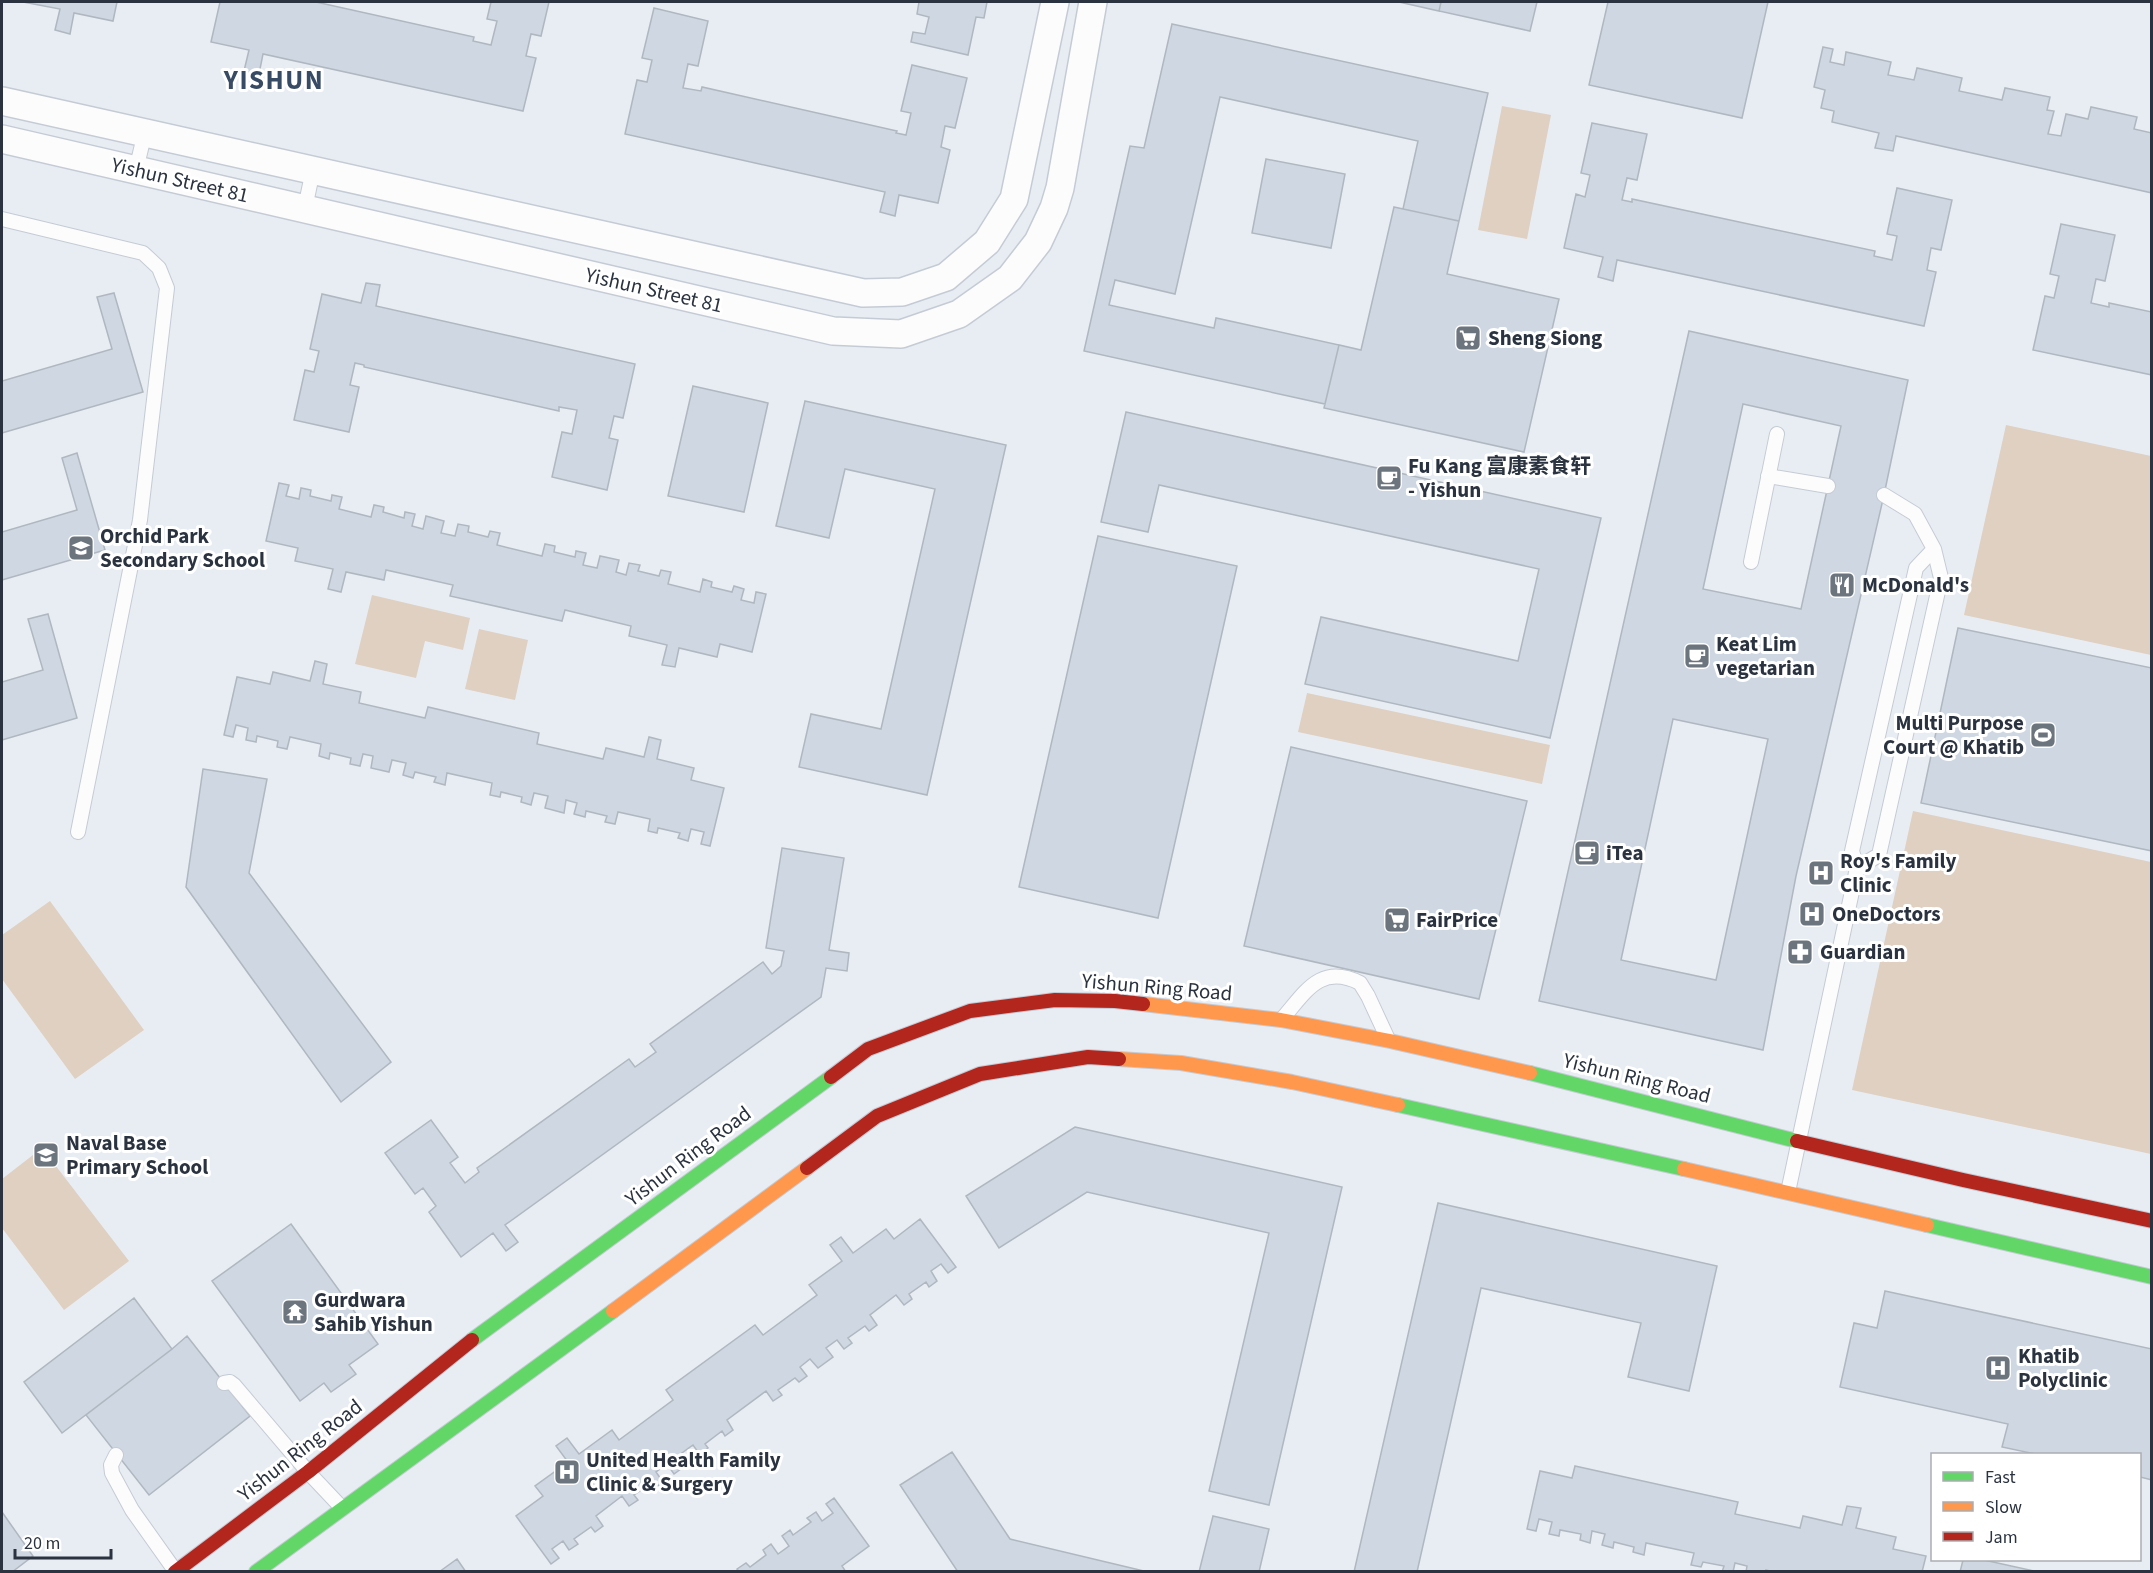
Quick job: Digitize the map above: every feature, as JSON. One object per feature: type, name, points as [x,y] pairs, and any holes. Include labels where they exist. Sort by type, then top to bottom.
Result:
[{"type":"main road","name":"Yishun Ring Road","points":[[176,1571],[308,1472],[471,1341],[868,1049],[970,1011],[1055,1000],[1115,1000],[1281,1020],[1390,1041],[1579,1084],[1799,1141],[2151,1221]]},
{"type":"main road","points":[[256,1572],[499,1396],[877,1116],[980,1074],[1088,1057],[1181,1063],[1292,1082],[1788,1192],[2151,1277]]},
{"type":"street","name":"Yishun Street 81","points":[[2,101],[863,293],[902,292],[946,276],[987,242],[1014,199],[1055,2]]},
{"type":"street","name":"Yishun Street 81","points":[[2,139],[833,331],[900,334],[960,314],[1010,278],[1038,242],[1054,208],[1060,188],[1093,2]]},
{"type":"lane","points":[[136,170],[144,132]]},
{"type":"lane","points":[[305,208],[313,170]]},
{"type":"lane","points":[[2,219],[143,253],[159,268],[166,288],[140,520],[78,832]]},
{"type":"lane","points":[[1751,562],[1777,434]]},
{"type":"lane","points":[[1768,476],[1828,486]]},
{"type":"lane","points":[[1857,868],[1879,855],[1941,578],[1934,549],[1915,514],[1884,495]]},
{"type":"lane","points":[[1788,1192],[1857,868],[1852,851],[1916,568],[1934,549]]},
{"type":"lane","points":[[1281,1020],[1319,981],[1338,976],[1360,983],[1390,1041]]},
{"type":"lane","points":[[224,1383],[230,1382],[234,1385],[342,1508]]},
{"type":"lane","points":[[116,1455],[111,1465],[112,1473],[132,1510],[176,1571]]},
{"type":"shaded area","points":[[1502,106],[1551,115],[1527,239],[1478,230]]},
{"type":"shaded area","points":[[2006,425],[2151,456],[2151,655],[1964,615]]},
{"type":"shaded area","points":[[372,595],[470,618],[463,650],[425,641],[416,678],[355,664]]},
{"type":"shaded area","points":[[479,629],[528,640],[515,700],[465,689]]},
{"type":"shaded area","points":[[1307,693],[1550,745],[1542,784],[1298,732]]},
{"type":"shaded area","points":[[1913,811],[2151,862],[2151,1154],[1852,1090]]},
{"type":"shaded area","points":[[50,901],[144,1030],[75,1079],[2,979],[2,935]]},
{"type":"shaded area","points":[[42,1148],[129,1261],[64,1310],[2,1228],[2,1179]]},
{"type":"building","points":[[23,2],[117,2],[113,21],[74,13],[70,34],[55,30],[60,9]]},
{"type":"building","points":[[220,2],[316,2],[474,37],[473,41],[491,45],[497,21],[487,19],[491,2],[549,2],[541,36],[531,34],[526,56],[536,58],[523,111],[263,54],[259,74],[244,71],[249,50],[211,42]]},
{"type":"building","points":[[919,2],[987,2],[984,18],[976,17],[968,55],[911,42],[913,32],[925,34],[929,17],[917,14]]},
{"type":"building","points":[[1399,2],[1441,2],[1439,11]]},
{"type":"building","points":[[1441,2],[1537,2],[1530,31],[1439,11]]},
{"type":"building","points":[[1608,2],[1768,2],[1742,118],[1589,85]]},
{"type":"building","points":[[654,8],[708,21],[698,66],[688,64],[683,88],[701,91],[702,87],[897,131],[896,133],[906,135],[911,113],[901,111],[912,65],[967,78],[955,128],[945,126],[941,147],[950,150],[938,203],[899,195],[895,216],[880,212],[885,192],[625,134],[637,80],[647,82],[652,60],[642,58]]},
{"type":"building","points":[[1172,24],[1488,93],[1459,221],[1403,209],[1418,141],[1220,97],[1175,294],[1115,280],[1109,305],[1214,328],[1216,318],[1339,345],[1325,404],[1084,351],[1130,146],[1144,148]]},
{"type":"building","points":[[1823,47],[1833,49],[1830,62],[1844,65],[1846,52],[1891,62],[1888,75],[1914,80],[1917,68],[1962,78],[1959,91],[2002,100],[2005,88],[2050,97],[2047,110],[2054,111],[2048,134],[2061,136],[2066,114],[2088,119],[2091,107],[2137,117],[2134,129],[2152,133],[2152,193],[1896,136],[1893,151],[1875,148],[1879,133],[1832,122],[1834,111],[1821,108],[1825,90],[1814,87]]},
{"type":"building","points":[[1592,123],[1647,134],[1637,180],[1627,178],[1622,200],[1632,202],[1632,199],[1875,251],[1874,256],[1892,260],[1897,236],[1887,234],[1897,188],[1952,200],[1941,250],[1931,248],[1927,270],[1936,272],[1924,326],[1617,260],[1613,281],[1598,277],[1603,257],[1564,248],[1576,194],[1585,197],[1590,175],[1581,173]]},
{"type":"building","points":[[1266,159],[1345,174],[1331,248],[1252,233]]},
{"type":"building","points":[[1394,207],[1459,221],[1447,274],[1559,299],[1524,452],[1324,408],[1339,345],[1361,350]]},
{"type":"building","points":[[2061,224],[2115,235],[2105,281],[2096,279],[2091,303],[2109,307],[2109,303],[2152,312],[2152,375],[2033,350],[2045,296],[2054,298],[2059,276],[2050,274]]},
{"type":"building","points":[[366,283],[380,285],[376,306],[635,364],[623,418],[614,416],[609,438],[618,440],[607,490],[552,477],[562,432],[572,434],[577,410],[559,407],[559,411],[364,367],[364,365],[355,363],[350,385],[359,387],[349,432],[294,420],[305,370],[314,372],[319,351],[310,349],[322,294],[361,303]]},
{"type":"building","points":[[114,293],[143,392],[2,433],[2,381],[112,349],[97,297]]},
{"type":"building","points":[[1689,331],[1908,380],[1884,495],[1796,876],[1763,1050],[1539,1001]],"holes":[[[1743,404],[1841,426],[1801,609],[1703,589]],[[1673,719],[1768,739],[1716,980],[1621,960]]]},
{"type":"building","points":[[693,386],[768,403],[744,512],[668,496]]},
{"type":"building","points":[[805,401],[1006,445],[927,795],[799,767],[811,714],[881,729],[935,489],[845,469],[829,538],[776,526]]},
{"type":"building","points":[[1126,412],[1601,518],[1550,738],[1305,684],[1321,617],[1518,661],[1539,569],[1159,485],[1148,532],[1101,522]]},
{"type":"building","points":[[77,453],[105,550],[2,580],[2,532],[77,510],[62,458]]},
{"type":"building","points":[[279,483],[289,485],[286,496],[299,499],[301,488],[311,490],[310,496],[331,501],[332,495],[342,497],[339,509],[371,517],[374,505],[384,507],[383,512],[404,518],[405,512],[415,514],[412,526],[423,529],[426,516],[444,521],[441,533],[455,536],[458,524],[469,526],[468,532],[488,537],[490,531],[500,533],[497,545],[542,556],[545,544],[555,546],[554,552],[575,557],[576,551],[586,553],[583,565],[597,568],[600,556],[619,560],[616,572],[626,575],[629,563],[640,565],[638,571],[659,576],[661,570],[671,572],[668,584],[700,592],[703,579],[712,582],[711,587],[732,592],[734,586],[744,589],[741,600],[754,603],[756,592],[766,594],[752,652],[720,644],[717,657],[679,648],[675,667],[662,665],[667,645],[629,636],[631,626],[565,610],[562,621],[450,596],[453,585],[386,570],[384,580],[346,572],[341,592],[328,589],[333,569],[295,561],[298,548],[266,541]]},
{"type":"building","points":[[1098,536],[1237,566],[1158,918],[1019,887]]},
{"type":"building","points":[[48,614],[77,718],[2,740],[2,682],[43,670],[28,619]]},
{"type":"building","name":"Multi Purpose Court @ Khatib","points":[[1958,628],[2152,668],[2152,851],[1921,803]]},
{"type":"building","points":[[315,661],[327,664],[323,684],[361,692],[359,703],[425,718],[428,707],[539,733],[537,744],[603,759],[606,748],[644,757],[649,737],[661,740],[657,759],[694,768],[691,780],[724,788],[710,846],[701,844],[704,832],[691,829],[688,841],[678,838],[680,833],[658,828],[657,833],[648,831],[650,819],[618,812],[615,824],[605,822],[607,816],[586,811],[585,817],[574,814],[577,803],[566,800],[564,813],[545,808],[548,796],[534,793],[531,805],[521,802],[522,797],[501,792],[500,797],[490,795],[492,783],[447,773],[445,785],[434,782],[436,777],[415,772],[413,778],[403,775],[406,763],[392,760],[389,772],[371,768],[373,756],[363,754],[360,766],[350,764],[351,758],[330,753],[329,759],[319,756],[321,744],[290,737],[287,749],[277,747],[278,741],[257,736],[256,742],[246,740],[248,728],[236,725],[233,737],[224,735],[237,677],[270,684],[273,672],[310,681]]},
{"type":"building","points":[[1291,747],[1527,801],[1479,999],[1244,946]]},
{"type":"building","points":[[203,769],[267,779],[249,873],[391,1062],[341,1102],[186,887]]},
{"type":"building","points":[[782,848],[844,858],[829,950],[849,953],[847,971],[826,968],[821,997],[505,1225],[518,1242],[506,1251],[493,1233],[461,1257],[429,1212],[436,1206],[423,1188],[415,1194],[385,1153],[431,1120],[458,1157],[450,1163],[465,1183],[479,1172],[477,1168],[629,1059],[635,1067],[656,1052],[650,1044],[763,962],[772,974],[781,966],[784,951],[766,948]]},
{"type":"building","points":[[1075,1127],[1342,1187],[1269,1505],[1209,1491],[1269,1233],[1087,1192],[999,1248],[966,1196]]},
{"type":"building","points":[[1438,1203],[1717,1266],[1689,1391],[1628,1377],[1641,1323],[1481,1288],[1417,1572],[1354,1572]]},
{"type":"building","points":[[920,1219],[956,1267],[948,1273],[941,1264],[931,1271],[937,1281],[929,1287],[926,1282],[909,1294],[912,1299],[904,1305],[896,1295],[870,1315],[877,1325],[869,1331],[865,1326],[848,1338],[852,1343],[844,1349],[837,1340],[826,1348],[833,1357],[818,1368],[810,1359],[800,1367],[807,1376],[799,1382],[795,1378],[778,1390],[782,1395],[773,1401],[766,1391],[727,1420],[733,1430],[725,1436],[722,1431],[705,1444],[708,1448],[700,1455],[693,1445],[682,1453],[689,1463],[674,1474],[667,1464],[656,1472],[663,1482],[655,1488],[652,1483],[634,1495],[638,1500],[629,1506],[622,1496],[596,1516],[603,1526],[595,1532],[591,1527],[574,1539],[578,1544],[569,1550],[563,1541],[552,1549],[559,1558],[551,1564],[516,1516],[543,1496],[535,1486],[568,1462],[556,1446],[567,1438],[579,1454],[612,1430],[619,1440],[673,1400],[666,1390],[755,1325],[763,1335],[817,1295],[809,1285],[842,1261],[830,1245],[841,1237],[853,1253],[886,1229],[894,1239]]},
{"type":"building","name":"Gurdwara Sahib Yishun","points":[[291,1224],[378,1344],[349,1365],[356,1374],[331,1392],[324,1383],[300,1401],[212,1281]]},
{"type":"building","name":"Khatib Polyclinic","points":[[1885,1291],[2152,1349],[2152,1480],[2141,1477],[2141,1453],[2030,1453],[2002,1447],[2008,1424],[1840,1387],[1854,1323],[1877,1328]]},
{"type":"building","points":[[134,1298],[172,1349],[62,1433],[24,1382]]},
{"type":"building","points":[[187,1336],[250,1416],[149,1495],[86,1415]]},
{"type":"building","points":[[952,1452],[1010,1539],[1148,1572],[958,1572],[900,1485]]},
{"type":"building","points":[[1575,1466],[1738,1502],[1735,1514],[1800,1528],[1803,1516],[1842,1525],[1847,1506],[1861,1508],[1856,1528],[1896,1537],[1893,1549],[1926,1556],[1922,1572],[1774,1572],[1766,1570],[1766,1572],[1746,1572],[1747,1566],[1735,1563],[1733,1572],[1722,1572],[1724,1566],[1703,1562],[1701,1567],[1691,1565],[1694,1553],[1646,1543],[1644,1555],[1633,1552],[1634,1547],[1614,1542],[1613,1548],[1602,1545],[1605,1534],[1592,1531],[1590,1543],[1580,1540],[1581,1534],[1560,1530],[1559,1536],[1549,1534],[1552,1522],[1539,1519],[1536,1531],[1527,1529],[1540,1471],[1572,1478]]},
{"type":"building","points":[[834,1498],[869,1546],[842,1566],[846,1572],[740,1572],[737,1569],[746,1563],[750,1567],[766,1555],[763,1550],[771,1544],[778,1554],[789,1546],[782,1536],[790,1530],[793,1535],[811,1522],[807,1518],[816,1512],[822,1521],[833,1513],[826,1504]]},
{"type":"building","points":[[2,1512],[33,1556],[12,1572],[2,1572]]},
{"type":"building","points":[[1213,1516],[1269,1529],[1259,1572],[1199,1572]]},
{"type":"building","points":[[457,1559],[466,1572],[439,1572]]},
{"type":"building","points":[[1963,1561],[1989,1561],[2039,1572],[1960,1572]]},
{"type":"traffic: fast","points":[[1530,1073],[1797,1141]]},
{"type":"traffic: fast","points":[[472,1340],[831,1077]]},
{"type":"traffic: fast","points":[[1398,1105],[1684,1169]]},
{"type":"traffic: fast","points":[[1927,1225],[2152,1277]]},
{"type":"traffic: fast","points":[[256,1572],[613,1311]]},
{"type":"traffic: slow","points":[[1143,1004],[1281,1020],[1390,1041],[1530,1073]]},
{"type":"traffic: slow","points":[[1119,1059],[1181,1063],[1292,1082],[1398,1105]]},
{"type":"traffic: slow","points":[[613,1311],[807,1168]]},
{"type":"traffic: slow","points":[[1684,1169],[1927,1225]]},
{"type":"traffic: jam","points":[[831,1077],[868,1049],[970,1011],[1055,1000],[1143,1004]]},
{"type":"traffic: jam","points":[[807,1168],[877,1116],[980,1074],[1088,1057],[1119,1059]]},
{"type":"traffic: jam","points":[[1797,1141],[2152,1221]]},
{"type":"traffic: jam","points":[[175,1572],[308,1472],[472,1340]]},
{"type":"place","name":"Sheng Siong","points":[[1468,338]]},
{"type":"place","name":"Fu Kang 富康素食轩 - Yishun","points":[[1389,478]]},
{"type":"place","name":"Orchid Park Secondary School","points":[[81,548]]},
{"type":"place","name":"McDonald's","points":[[1842,585]]},
{"type":"place","name":"Keat Lim vegetarian","points":[[1697,656]]},
{"type":"place","name":"Multi Purpose Court @ Khatib","points":[[2043,735]]},
{"type":"place","name":"iTea","points":[[1587,853]]},
{"type":"place","name":"Roy's Family Clinic","points":[[1821,873]]},
{"type":"place","name":"OneDoctors","points":[[1812,914]]},
{"type":"place","name":"FairPrice","points":[[1397,920]]},
{"type":"place","name":"Guardian","points":[[1800,952]]},
{"type":"place","name":"Naval Base Primary School","points":[[46,1155]]},
{"type":"place","name":"Gurdwara Sahib Yishun","points":[[295,1312]]},
{"type":"place","name":"Khatib Polyclinic","points":[[1998,1368]]},
{"type":"place","name":"United Health Family Clinic & Surgery","points":[[567,1472]]},
{"type":"district","name":"YISHUN","points":[[274,80]]}]
